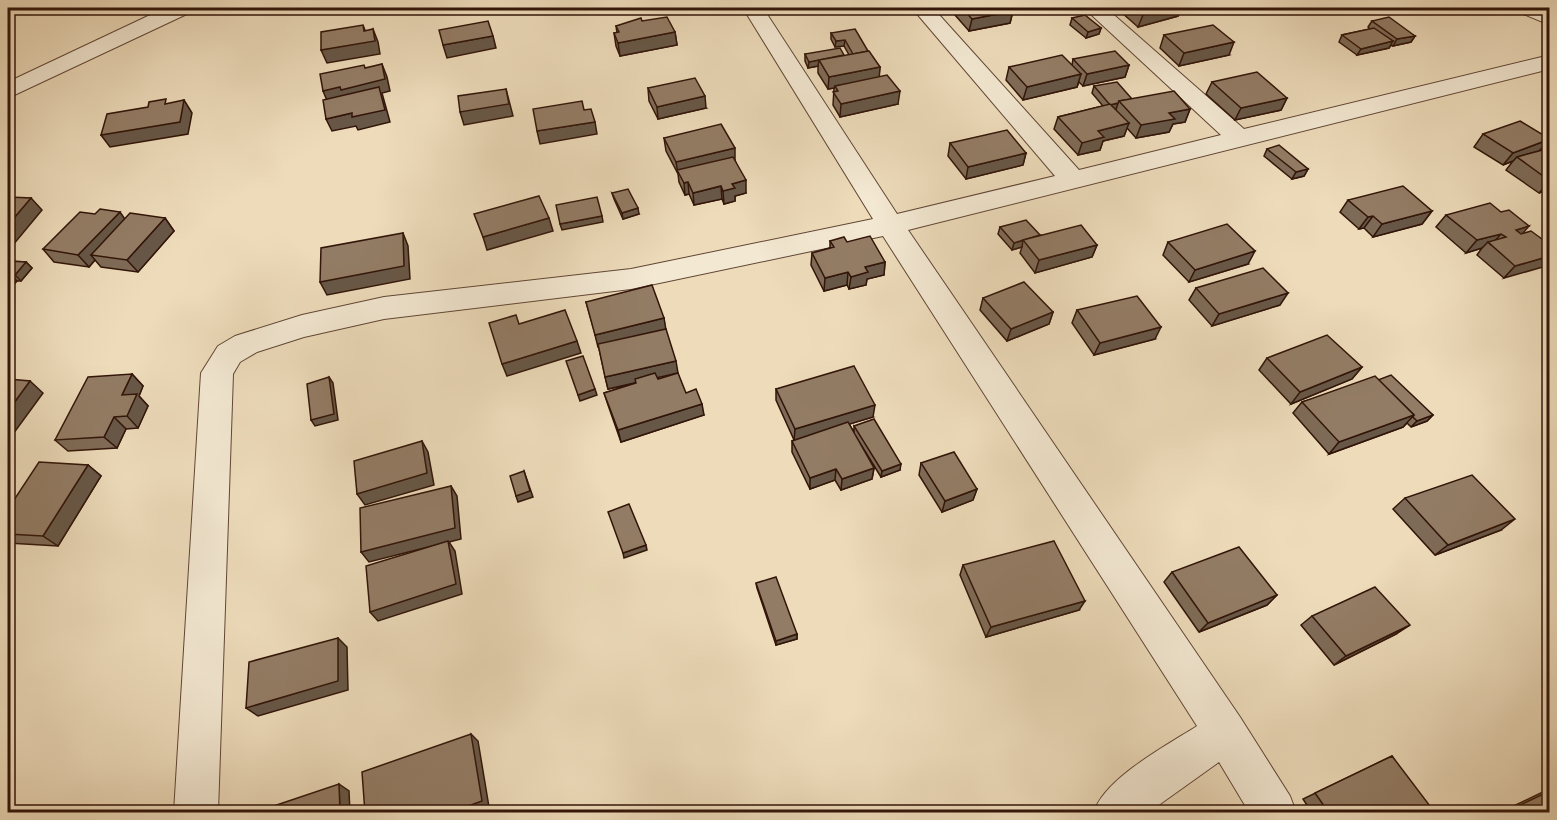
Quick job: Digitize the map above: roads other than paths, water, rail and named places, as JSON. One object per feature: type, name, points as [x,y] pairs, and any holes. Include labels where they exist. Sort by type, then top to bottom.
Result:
[{"type":"street","points":[[8,91],[181,8]]},
{"type":"street","points":[[753,8],[890,225],[1225,732],[1274,813]]},
{"type":"street","points":[[922,8],[1073,180]]},
{"type":"street","points":[[1094,8],[1241,140]]},
{"type":"street","points":[[1529,8],[1550,19]]},
{"type":"street","points":[[196,813],[217,373],[229,354],[246,344],[302,326],[384,308],[631,279],[890,225],[1550,63]]},
{"type":"street","points":[[1116,813],[1150,783],[1225,732]]}]
